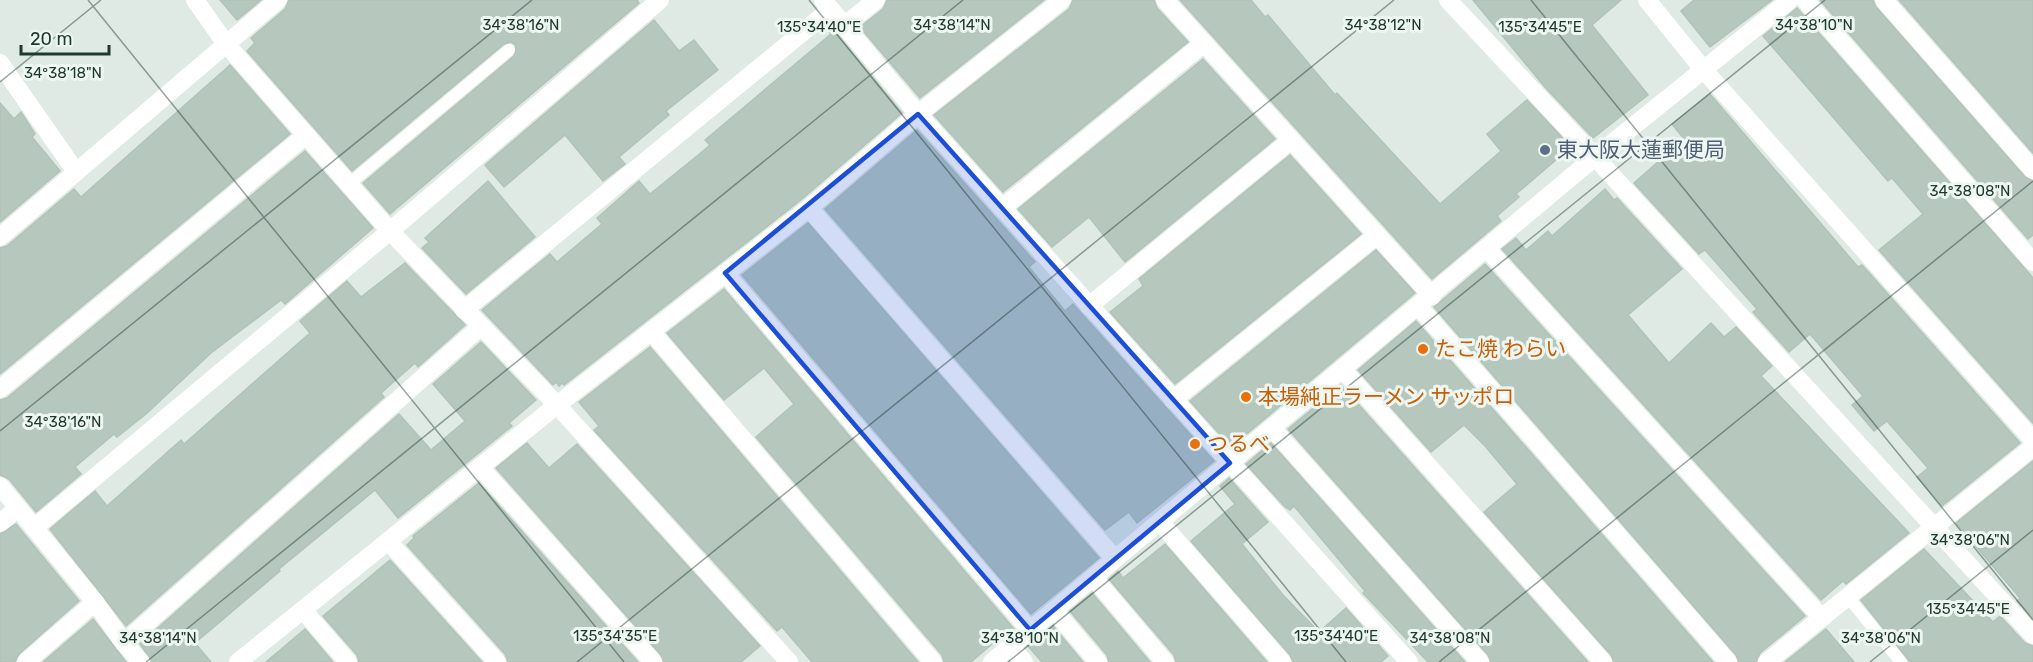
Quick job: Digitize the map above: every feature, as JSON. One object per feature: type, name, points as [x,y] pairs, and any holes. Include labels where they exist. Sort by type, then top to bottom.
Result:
[{"type":"street","points":[[195,0],[226,44],[390,231],[557,405],[789,662]]},
{"type":"street","points":[[0,237],[278,0]]},
{"type":"street","points":[[34,528],[390,231],[660,0]]},
{"type":"street","points":[[844,26],[876,0]]},
{"type":"street","points":[[238,662],[557,405],[809,208],[918,114],[1062,0]]},
{"type":"street","points":[[1165,0],[1377,235],[1426,301],[1728,662]]},
{"type":"street","points":[[1448,0],[2033,635]]},
{"type":"street","points":[[1647,0],[1703,69],[2033,440]]},
{"type":"street","points":[[992,662],[1426,301],[1595,157],[1790,0]]},
{"type":"street","points":[[1805,0],[2033,262]]},
{"type":"street","points":[[1884,0],[2033,170]]},
{"type":"street","points":[[464,310],[827,4],[918,114],[1409,662]]},
{"type":"street","points":[[1002,208],[1204,43]]},
{"type":"street","points":[[0,63],[75,172]]},
{"type":"street","points":[[0,389],[306,135]]},
{"type":"street","points":[[1089,306],[1291,140]]},
{"type":"street","points":[[809,208],[1115,560]]},
{"type":"street","points":[[1173,399],[1377,235]]},
{"type":"street","points":[[1487,249],[1822,618]]},
{"type":"street","points":[[725,273],[1030,630]]},
{"type":"street","points":[[124,644],[480,327]]},
{"type":"street","points":[[651,331],[933,662]]},
{"type":"street","points":[[1343,370],[1603,662]]},
{"type":"street","points":[[1272,428],[1480,662]]},
{"type":"street","points":[[1767,662],[2033,447]]},
{"type":"street","points":[[480,467],[653,662]]},
{"type":"street","points":[[0,486],[95,602],[124,644],[141,662]]},
{"type":"street","points":[[0,523],[18,508]]},
{"type":"street","points":[[1160,522],[1282,662]]},
{"type":"street","points":[[388,541],[497,662]]},
{"type":"street","points":[[1094,578],[1165,662]]},
{"type":"street","points":[[26,662],[95,602]]},
{"type":"street","points":[[303,610],[348,662]]},
{"type":"street","points":[[1054,610],[1098,662]]},
{"type":"street","points":[[1011,646],[1024,662]]},
{"type":"lane","points":[[349,184],[509,50]]},
{"type":"lane","points":[[1848,597],[1901,662]]},
{"type":"highlighted area","points":[[918,114],[1230,463],[1030,630],[725,273]]},
{"type":"building","points":[[220,0],[261,0],[237,20]]},
{"type":"building","points":[[289,0],[637,0],[639,3],[390,214],[363,183],[514,56],[516,45],[511,42],[504,44],[352,171],[247,51],[255,43],[251,38],[285,9]]},
{"type":"building","points":[[887,0],[1044,0],[920,98],[860,27],[883,9]]},
{"type":"building","points":[[1073,0],[1154,0],[1157,8],[1188,42],[1003,192],[934,115],[1069,9]]},
{"type":"building","points":[[1180,0],[1251,0],[1265,17],[1268,15],[1335,95],[1337,93],[1440,204],[1501,151],[1487,134],[1527,100],[1571,147],[1516,194],[1519,197],[1497,216],[1501,221],[1432,279]]},
{"type":"building","points":[[1473,0],[1621,0],[1592,25],[1648,95],[1593,138],[1544,86]]},
{"type":"building","points":[[1694,0],[1772,0],[1710,47],[1681,11]]},
{"type":"building","points":[[1820,0],[1873,0],[1876,7],[2025,177],[2033,181],[2033,235],[2028,239]]},
{"type":"building","points":[[1899,0],[2033,0],[2033,153]]},
{"type":"building","points":[[1797,8],[2033,278],[2033,423],[1879,250],[1923,214],[1892,178],[1888,181],[1763,36]]},
{"type":"building","points":[[654,20],[679,51],[694,40],[718,70],[666,111],[669,115],[619,157],[625,164],[603,181],[565,135],[504,187],[485,165]]},
{"type":"building","points":[[831,27],[902,113],[802,199],[564,385],[562,383],[559,386],[556,382],[553,385],[482,310],[550,254],[557,262],[602,224],[597,218],[639,181],[650,194],[697,156],[710,145],[705,140],[831,34],[828,30]]},
{"type":"building","points":[[1203,59],[1275,139],[1125,262],[1089,217],[1052,247],[1018,209]]},
{"type":"building","points":[[230,65],[290,134],[0,374],[0,248],[7,246],[74,189],[81,197]]},
{"type":"building","points":[[1710,94],[1858,267],[1862,265],[2020,443],[1942,506],[1917,477],[1928,468],[1887,421],[1874,431],[1852,405],[1863,396],[1810,334],[1789,352],[1753,312],[1757,309],[1705,250],[1699,254],[1634,183],[1684,139],[1672,124]]},
{"type":"building","points":[[0,103],[14,119],[21,112],[35,134],[32,137],[60,171],[0,222]]},
{"type":"building","points":[[917,130],[1035,262],[1029,267],[1065,311],[1073,304],[1214,461],[1137,523],[1129,512],[1105,530],[825,209]]},
{"type":"building","points":[[305,151],[373,228],[285,304],[281,300],[211,353],[146,414],[117,437],[114,434],[75,467],[81,474],[36,512],[9,479],[0,475],[0,400],[7,398]]},
{"type":"building","points":[[1290,155],[1361,234],[1175,384],[1110,312],[1143,286],[1139,279]]},
{"type":"building","points":[[488,181],[535,237],[466,294],[422,248],[429,242],[425,238]]},
{"type":"building","points":[[1605,189],[1614,200],[1617,198],[1682,269],[1628,315],[1669,363],[1711,323],[1724,337],[1736,327],[1772,366],[1761,376],[1909,533],[1846,584],[1843,581],[1821,600],[1502,249],[1516,238],[1526,250],[1548,231],[1552,236]]},
{"type":"building","points":[[808,223],[1099,558],[1031,614],[742,275]]},
{"type":"building","points":[[1376,250],[1415,293],[1231,447],[1190,401]]},
{"type":"building","points":[[405,263],[465,325],[418,367],[415,363],[381,393],[384,397],[126,626],[50,529],[95,491],[107,506],[181,440],[184,444],[310,333],[300,321],[347,281],[361,297]]},
{"type":"building","points":[[1485,264],[1805,616],[1760,653],[1756,662],[1739,662],[1736,655],[1434,307]]},
{"type":"building","points":[[724,289],[1014,629],[1012,627],[971,662],[944,662],[942,655],[756,437],[794,404],[764,368],[724,400],[667,333]]},
{"type":"building","points":[[1416,321],[1713,662],[1614,662],[1611,655],[1484,512],[1517,484],[1485,446],[1464,425],[1431,452],[1358,370]]},
{"type":"building","points":[[481,342],[536,400],[509,423],[512,426],[398,518],[375,490],[279,569],[280,571],[195,643],[211,662],[152,662],[140,644],[399,414],[431,450],[465,421],[433,384]]},
{"type":"building","points":[[650,347],[918,662],[812,662],[782,627],[777,631],[594,430],[599,426],[579,402]]},
{"type":"building","points":[[1341,385],[1588,662],[1491,662],[1488,655],[1288,429]]},
{"type":"building","points":[[527,443],[549,468],[577,444],[760,646],[741,662],[664,662],[661,655],[496,468]]},
{"type":"building","points":[[1271,443],[1465,662],[1428,662],[1363,593],[1365,591],[1294,506],[1290,510],[1285,507],[1246,464]]},
{"type":"building","points":[[2033,461],[2033,618],[2017,601],[2020,598],[1956,523]]},
{"type":"building","points":[[1229,478],[1268,522],[1242,544],[1283,595],[1319,632],[1346,608],[1388,656],[1381,662],[1293,662],[1290,655],[1191,541],[1235,504],[1220,486]]},
{"type":"building","points":[[479,483],[638,662],[508,662],[505,654],[407,545],[414,538],[413,536]]},
{"type":"building","points":[[16,524],[79,601],[19,654],[15,662],[0,662],[0,534]]},
{"type":"building","points":[[1165,544],[1267,662],[1176,662],[1174,655],[1109,579],[1118,571],[1123,578]]},
{"type":"building","points":[[1924,549],[1993,622],[2000,616],[2025,643],[2033,646],[2033,662],[1910,662],[1861,600]]},
{"type":"building","points":[[390,560],[482,662],[359,662],[357,655],[323,616]]},
{"type":"building","points":[[1092,593],[1150,662],[1109,662],[1107,655],[1070,611]]},
{"type":"building","points":[[93,619],[126,662],[43,662]]},
{"type":"building","points":[[1053,626],[1083,662],[1042,662],[1028,646]]},
{"type":"building","points":[[305,629],[333,662],[266,662]]},
{"type":"building","points":[[1826,629],[1854,662],[1785,662]]},
{"type":"place","name":"東大阪大蓮郵便局","points":[[1545,150]]},
{"type":"place","name":"たこ焼 わらい","points":[[1423,349]]},
{"type":"place","name":"本場純正ラーメン サッポロ","points":[[1246,397]]},
{"type":"place","name":"つるべ","points":[[1195,444]]}]
